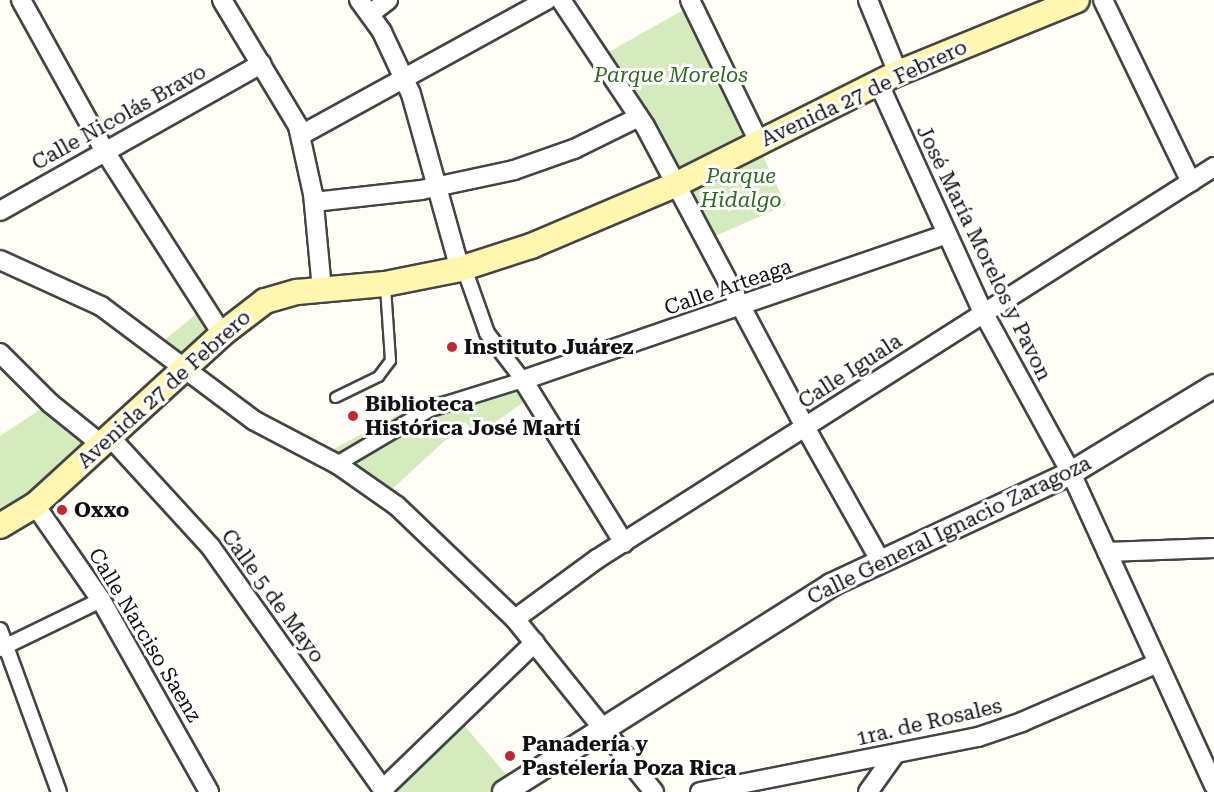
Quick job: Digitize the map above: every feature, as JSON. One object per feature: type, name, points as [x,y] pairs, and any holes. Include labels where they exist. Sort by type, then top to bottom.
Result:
[{"type":"main road","name":"Avenida 27 de Febrero","points":[[0,526],[35,505],[222,334],[265,301],[286,293],[385,284],[462,268],[541,242],[677,184],[888,78],[1077,0]]},
{"type":"street","points":[[21,0],[104,150],[222,334]]},
{"type":"street","points":[[222,0],[301,135],[314,202],[322,290]]},
{"type":"street","points":[[388,0],[365,7],[404,79],[462,268],[487,333],[523,380],[624,543]]},
{"type":"street","points":[[301,135],[547,0]]},
{"type":"street","points":[[561,0],[639,117],[677,184],[805,427],[880,560]]},
{"type":"street","points":[[690,0],[759,142]]},
{"type":"street","name":"José María Morelos y Pavon","points":[[868,0],[888,78],[947,234],[983,312],[1071,473],[1214,786]]},
{"type":"street","points":[[1103,0],[1191,182]]},
{"type":"street","name":"Calle Nicolás Bravo","points":[[0,211],[104,150],[261,64]]},
{"type":"street","points":[[314,202],[438,186],[549,160],[639,117]]},
{"type":"street","name":"Calle Iguala","points":[[515,619],[624,543],[983,312],[1214,168]]},
{"type":"street","name":"Calle Arteaga","points":[[523,380],[742,307],[947,234]]},
{"type":"street","points":[[0,260],[101,306],[255,421],[337,464],[401,510],[515,619],[606,728],[654,792]]},
{"type":"street","name":"Calle 5 de Mayo","points":[[0,353],[50,403],[106,441],[180,510],[221,561],[384,790]]},
{"type":"street","points":[[337,464],[430,409],[523,380]]},
{"type":"street","name":"Calle General Ignacio Zaragoza","points":[[504,792],[742,639],[880,560],[1071,473],[1214,386]]},
{"type":"street","name":"Calle Narciso Saenz","points":[[35,505],[101,600],[209,792]]},
{"type":"street","points":[[1107,552],[1214,548]]},
{"type":"street","points":[[3,648],[101,600]]},
{"type":"street","points":[[0,630],[3,648],[59,792]]},
{"type":"street","points":[[384,790],[535,642]]},
{"type":"street","name":"1ra. de Rosales","points":[[700,792],[895,754],[993,732],[1158,663]]},
{"type":"street","points":[[868,792],[895,754]]},
{"type":"lane","points":[[335,397],[378,376],[390,360],[385,284]]},
{"type":"green space","name":"Parque Morelos","points":[[692,5],[786,205],[706,240],[600,57]]},
{"type":"green space","points":[[205,307],[222,334],[185,369],[157,346]]},
{"type":"green space","points":[[511,385],[526,400],[478,435],[465,422],[390,491],[326,453],[435,395]]},
{"type":"green space","points":[[50,403],[102,445],[0,526],[0,436]]},
{"type":"green space","points":[[457,717],[515,785],[504,792],[385,792]]},
{"type":"place","name":"Instituto Juárez","points":[[452,347]]},
{"type":"place","name":"Biblioteca Histórica José Martí","points":[[353,416]]},
{"type":"place","name":"Oxxo","points":[[62,510]]},
{"type":"place","name":"Panadería y Pastelería Poza Rica","points":[[510,756]]},
{"type":"park label","name":"Parque Hidalgo","points":[[741,188]]}]
